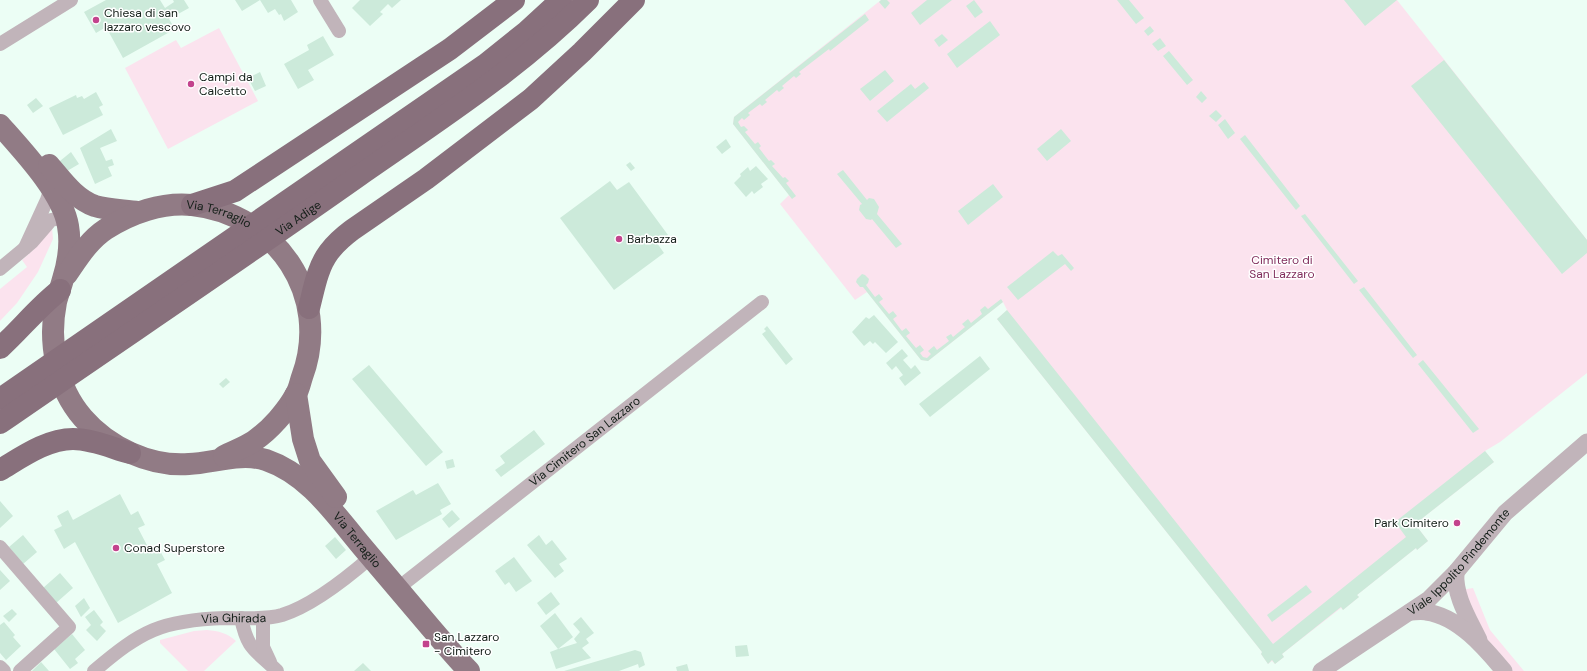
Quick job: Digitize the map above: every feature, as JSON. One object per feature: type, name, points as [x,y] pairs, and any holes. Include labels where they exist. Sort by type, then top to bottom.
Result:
[{"type":"highway","points":[[192,205],[235,191],[450,49],[514,0]]},
{"type":"highway","name":"Via Adige","points":[[2,422],[320,191],[486,64],[526,32],[561,0]]},
{"type":"highway","name":"Via Adige","points":[[0,399],[320,191],[498,79],[539,46],[588,0]]},
{"type":"highway","points":[[309,308],[320,267],[330,251],[343,238],[352,230],[426,179],[531,99],[582,52],[634,0]]},
{"type":"highway","points":[[0,348],[62,284]]},
{"type":"highway","points":[[0,470],[28,453],[64,440],[74,439],[91,441],[130,453]]},
{"type":"main road","name":"Via Terraglio","points":[[0,108],[73,193],[83,201],[96,206],[138,212]]},
{"type":"main road","name":"Via Terraglio","points":[[0,125],[33,163],[51,188],[66,217],[69,236],[62,284],[56,301],[52,329],[55,363],[67,396],[83,419],[108,441],[130,453],[160,462],[188,464],[242,458],[264,459],[290,471],[308,484],[469,671]]},
{"type":"main road","name":"Via Terraglio","points":[[62,284],[84,249],[106,229],[138,212],[160,206],[192,205],[222,211],[248,223],[275,244],[294,268],[309,308],[311,330],[308,361],[296,394],[276,423],[254,442],[216,460]]},
{"type":"main road","name":"Via Terraglio","points":[[296,394],[303,439],[310,461],[335,497],[482,671]]},
{"type":"street","points":[[0,44],[71,0]]},
{"type":"street","points":[[320,0],[339,31]]},
{"type":"street","points":[[24,248],[47,200],[51,188]]},
{"type":"street","points":[[0,269],[32,242],[50,220],[66,217]]},
{"type":"street","name":"Via Cimitero San Lazzaro","points":[[407,581],[762,302]]},
{"type":"street","name":"Viale Ippolito Pindemonte","points":[[1321,671],[1435,594],[1456,572],[1505,513],[1587,442]]},
{"type":"street","points":[[0,547],[69,627],[20,671]]},
{"type":"street","name":"Via Ghirada","points":[[94,671],[130,642],[158,628],[175,622],[263,618],[284,614],[304,604],[346,577],[371,557]]},
{"type":"street","points":[[1456,572],[1456,580],[1461,604]]},
{"type":"street","points":[[1482,645],[1461,604],[1453,595],[1435,594],[1434,607],[1443,617],[1469,634],[1482,645],[1504,671]]},
{"type":"street","points":[[1410,612],[1426,612],[1443,617]]},
{"type":"street","points":[[241,618],[248,643],[258,655],[275,669]]},
{"type":"street","points":[[263,618],[263,647],[275,669]]},
{"type":"street","points":[[0,667],[4,671]]},
{"type":"green space","name":"Cimitero di San Lazzaro","points":[[881,0],[1397,0],[1587,240],[1587,373],[1500,442],[1485,451],[1494,462],[1415,524],[1428,541],[1417,550],[1416,548],[1357,595],[1359,597],[1343,610],[1341,608],[1282,654],[1284,657],[1275,664],[1272,661],[1268,664],[1261,654],[1262,652],[997,319],[1007,310],[1003,302],[928,361],[921,360],[867,292],[855,300],[780,204],[789,195],[733,124],[734,117]]},
{"type":"green space","name":"Campi da Calcetto","points":[[219,28],[258,101],[168,149],[125,68],[176,40],[181,48]]},
{"type":"green space","points":[[52,227],[53,239],[38,272],[17,303],[0,321],[0,289],[27,267],[22,260],[33,250]]},
{"type":"green space","points":[[1473,588],[1490,630],[1524,671],[1512,671],[1485,639],[1461,590]]},
{"type":"green space","points":[[207,630],[223,633],[236,641],[204,671],[188,671],[160,643],[160,640],[194,631]]},
{"type":"building","points":[[106,0],[160,0],[165,8],[174,2],[173,0],[184,0],[189,8],[169,19],[175,29],[123,58],[106,27],[96,33],[84,12]]},
{"type":"building","points":[[235,0],[260,0],[242,11]]},
{"type":"building","points":[[260,0],[291,0],[298,12],[284,21],[281,14],[279,15],[275,9],[268,13]]},
{"type":"building","points":[[360,0],[401,0],[392,8],[388,4],[380,12],[383,14],[370,26],[352,8]]},
{"type":"building","points":[[881,0],[887,0],[890,3],[885,9],[879,2]]},
{"type":"building","points":[[927,0],[952,0],[920,25],[911,13]]},
{"type":"building","points":[[974,0],[983,12],[975,18],[966,6]]},
{"type":"building","points":[[1117,0],[1129,0],[1144,18],[1136,24]]},
{"type":"building","points":[[1344,0],[1397,0],[1365,26]]},
{"type":"building","points":[[865,14],[869,20],[830,51],[829,49],[799,72],[801,74],[796,78],[794,76],[782,86],[784,88],[779,92],[777,90],[765,100],[767,102],[762,106],[760,104],[748,113],[750,115],[744,120],[742,118],[738,122],[741,127],[744,126],[748,130],[745,132],[755,144],[758,142],[761,146],[759,148],[769,161],[771,160],[775,164],[772,166],[783,178],[785,177],[789,181],[786,183],[796,196],[792,199],[733,124],[734,117]]},
{"type":"building","points":[[990,21],[1000,35],[957,68],[947,54]]},
{"type":"building","points":[[1150,26],[1154,31],[1148,36],[1144,31]]},
{"type":"building","points":[[942,34],[948,40],[939,47],[934,40]]},
{"type":"building","points":[[323,36],[334,55],[308,70],[314,80],[298,89],[284,64],[309,50],[307,45]]},
{"type":"building","points":[[1160,38],[1166,46],[1158,51],[1152,44]]},
{"type":"building","points":[[1169,51],[1193,80],[1187,85],[1163,56]]},
{"type":"building","points":[[1444,60],[1587,240],[1587,253],[1562,274],[1411,86]]},
{"type":"building","points":[[885,70],[894,81],[870,101],[860,89]]},
{"type":"building","points":[[260,72],[266,86],[255,91],[248,78]]},
{"type":"building","points":[[924,82],[929,88],[887,122],[877,111],[911,84],[915,89]]},
{"type":"building","points":[[1201,91],[1207,98],[1202,103],[1196,97]]},
{"type":"building","points":[[96,92],[103,105],[99,107],[103,115],[63,135],[49,108],[76,95],[77,98],[82,96],[84,99]]},
{"type":"building","points":[[36,98],[43,106],[33,113],[27,105]]},
{"type":"building","points":[[1216,110],[1222,116],[1216,122],[1209,116]]},
{"type":"building","points":[[1225,119],[1235,133],[1228,139],[1218,125]]},
{"type":"building","points":[[111,129],[117,141],[100,148],[106,161],[112,159],[114,165],[108,167],[112,176],[95,184],[80,148]]},
{"type":"building","points":[[1061,129],[1071,141],[1047,161],[1037,149]]},
{"type":"building","points":[[1245,135],[1300,206],[1296,210],[1240,139]]},
{"type":"building","points":[[726,139],[731,147],[722,154],[716,147]]},
{"type":"building","points":[[71,152],[79,164],[62,174],[55,165]]},
{"type":"building","points":[[630,162],[635,168],[631,171],[626,165]]},
{"type":"building","points":[[756,166],[768,179],[761,184],[763,187],[754,194],[752,191],[746,197],[734,183],[741,176],[740,174],[748,167],[750,171]]},
{"type":"building","points":[[843,170],[867,200],[869,198],[874,199],[879,207],[877,214],[902,244],[896,248],[872,219],[866,219],[859,210],[860,205],[862,204],[837,174]]},
{"type":"building","name":"Barbazza","points":[[610,181],[617,190],[629,182],[668,235],[657,243],[664,253],[614,290],[560,218]]},
{"type":"building","points":[[993,184],[1003,197],[968,225],[958,211]]},
{"type":"building","points":[[1305,214],[1358,281],[1354,284],[1301,216]]},
{"type":"building","points":[[1053,251],[1058,256],[1062,254],[1074,268],[1071,271],[1065,264],[1018,300],[1007,287]]},
{"type":"building","points":[[862,274],[869,279],[866,285],[875,297],[879,294],[883,299],[879,302],[889,314],[893,311],[897,316],[893,319],[902,331],[906,328],[910,333],[906,336],[916,348],[920,345],[924,350],[920,353],[923,357],[927,358],[931,354],[928,351],[934,346],[937,350],[949,341],[946,337],[951,334],[953,337],[965,327],[962,324],[968,319],[971,323],[982,314],[980,310],[985,306],[988,309],[1001,299],[1003,302],[928,361],[921,360],[863,287],[860,287],[856,282]]},
{"type":"building","points":[[1364,287],[1417,355],[1413,358],[1359,290]]},
{"type":"building","points":[[1007,310],[1273,644],[1406,537],[1395,522],[1485,451],[1494,462],[1415,524],[1428,541],[1417,550],[1416,548],[1357,595],[1359,597],[1343,610],[1341,607],[1282,654],[1284,657],[1275,664],[1272,660],[1268,664],[1261,654],[1262,652],[997,319]]},
{"type":"building","points":[[874,315],[898,342],[886,353],[875,342],[873,344],[870,341],[864,346],[852,332],[866,317],[869,319]]},
{"type":"building","points":[[767,326],[793,359],[786,365],[762,334],[766,331],[764,329]]},
{"type":"building","points":[[902,349],[908,356],[903,360],[911,369],[915,365],[921,373],[905,386],[899,378],[903,375],[896,366],[892,370],[886,363]]},
{"type":"building","points":[[980,356],[990,369],[930,417],[919,404]]},
{"type":"building","points":[[1423,360],[1479,429],[1473,433],[1418,364]]},
{"type":"building","points":[[369,365],[443,452],[426,466],[352,379]]},
{"type":"building","points":[[226,378],[230,382],[223,388],[219,384]]},
{"type":"building","points":[[534,430],[545,444],[501,477],[495,470],[505,463],[500,456]]},
{"type":"building","points":[[453,459],[455,467],[447,469],[445,461]]},
{"type":"building","points":[[438,483],[451,504],[440,510],[442,514],[396,540],[376,511],[413,490],[416,495]]},
{"type":"building","points":[[120,494],[131,515],[138,511],[145,525],[138,528],[150,551],[158,547],[165,560],[157,564],[172,593],[118,623],[75,542],[64,549],[54,530],[62,526],[57,516],[68,510],[73,520]]},
{"type":"building","points":[[0,501],[13,516],[0,528]]},
{"type":"building","points":[[452,510],[460,519],[449,528],[442,519]]},
{"type":"building","points":[[23,535],[37,552],[23,564],[9,547]]},
{"type":"building","points":[[539,535],[546,545],[552,540],[567,559],[559,564],[564,571],[555,578],[527,545]]},
{"type":"building","points":[[335,537],[346,550],[336,559],[325,546]]},
{"type":"building","points":[[514,557],[532,581],[516,592],[509,582],[505,585],[495,571]]},
{"type":"building","points":[[0,570],[10,581],[0,590]]},
{"type":"building","points":[[60,573],[73,588],[56,603],[43,588]]},
{"type":"building","points":[[1306,585],[1312,592],[1272,622],[1267,615]]},
{"type":"building","points":[[551,592],[560,604],[546,615],[537,603]]},
{"type":"building","points":[[84,598],[90,608],[81,617],[75,606]]},
{"type":"building","points":[[12,609],[17,614],[9,622],[3,616]]},
{"type":"building","points":[[94,610],[103,622],[100,625],[106,631],[97,641],[86,630],[91,625],[85,617]]},
{"type":"building","points":[[555,613],[573,637],[558,649],[540,626]]},
{"type":"building","points":[[581,617],[594,633],[586,639],[589,643],[582,648],[591,658],[556,669],[550,652],[577,643],[574,639],[580,632],[573,624]]},
{"type":"building","points":[[4,622],[15,635],[13,637],[21,646],[6,660],[0,653],[0,625]]},
{"type":"building","points":[[72,634],[85,650],[75,659],[78,663],[70,669],[54,649]]},
{"type":"building","points":[[747,645],[749,656],[736,657],[735,646]]},
{"type":"building","points":[[635,650],[641,652],[645,665],[639,668],[638,664],[619,671],[564,671]]},
{"type":"building","points":[[41,662],[49,671],[32,671]]},
{"type":"building","points":[[363,663],[371,671],[354,671]]},
{"type":"building","points":[[687,664],[689,671],[677,671],[676,667]]},
{"type":"place","name":"Chiesa di san lazzaro vescovo","points":[[96,20]]},
{"type":"place","name":"Campi da Calcetto","points":[[191,84]]},
{"type":"place","name":"Barbazza","points":[[619,239]]},
{"type":"place","name":"Park Cimitero","points":[[1457,523]]},
{"type":"place","name":"Conad Superstore","points":[[116,548]]},
{"type":"place","name":"San Lazzaro - Cimitero","points":[[426,644]]}]
